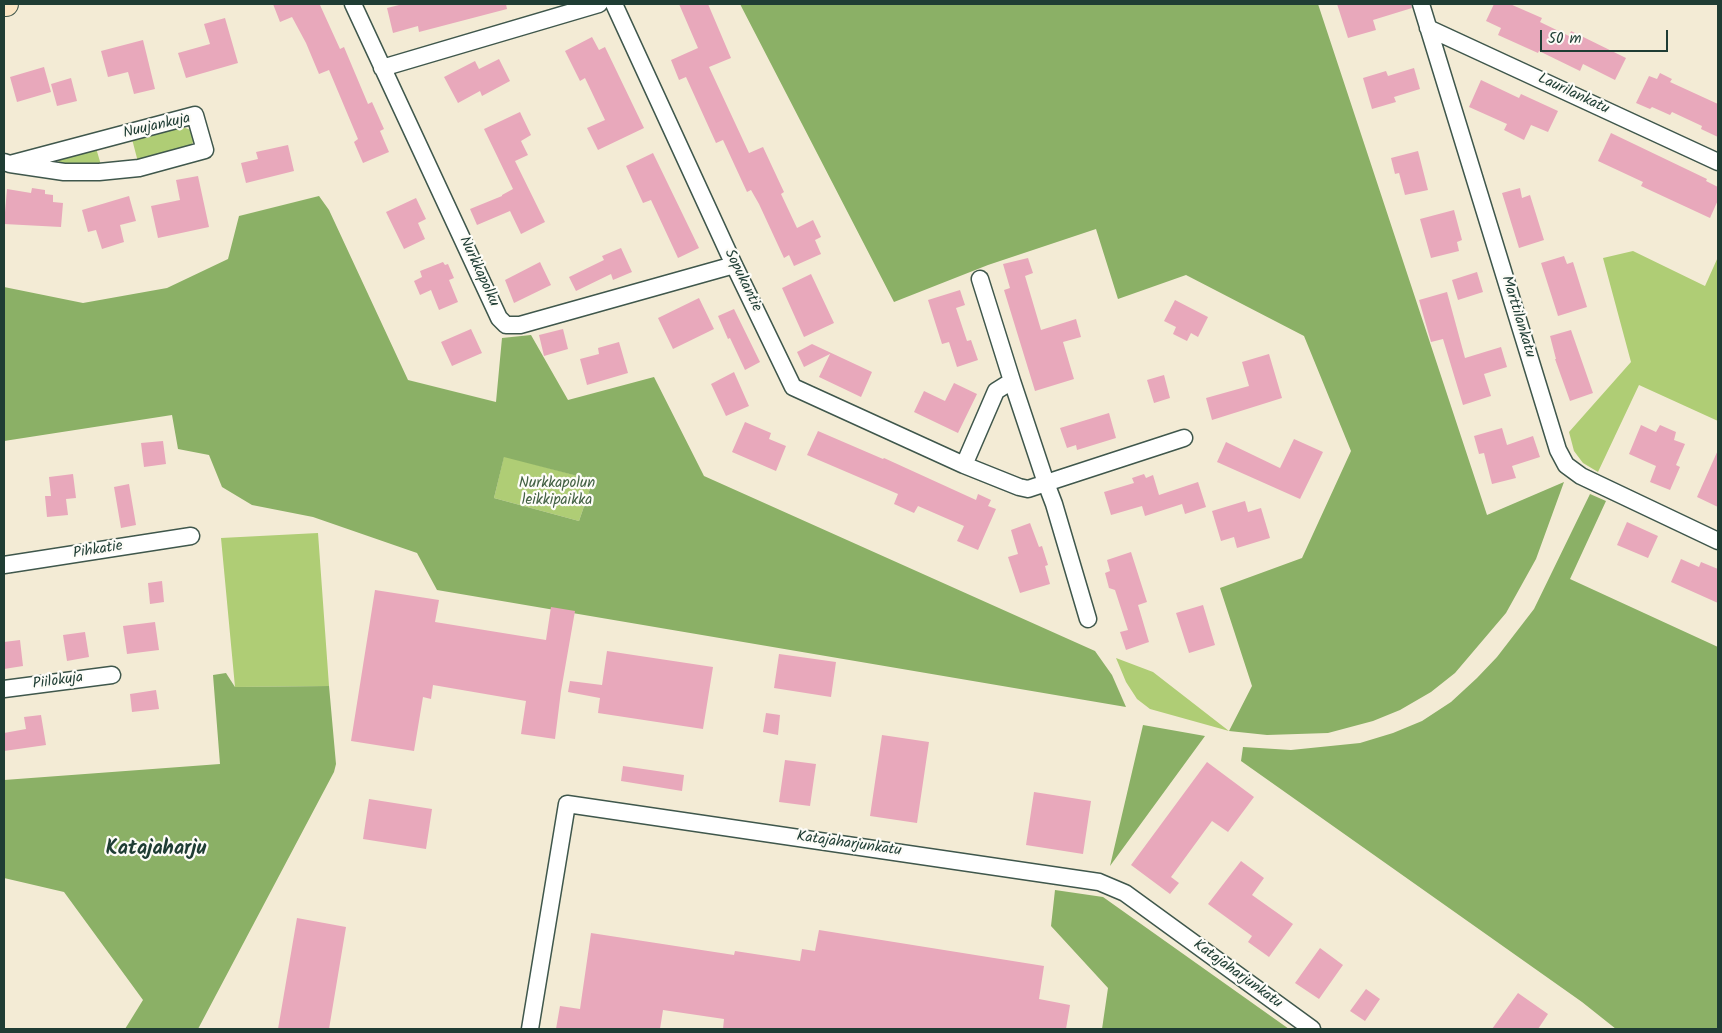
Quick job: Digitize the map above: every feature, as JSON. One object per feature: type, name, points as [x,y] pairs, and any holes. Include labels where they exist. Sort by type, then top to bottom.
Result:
[{"type":"street","name":"Nurkkapolku","points":[[352,4],[500,318],[506,325],[520,325],[734,264]]},
{"type":"street","points":[[382,68],[599,4]]},
{"type":"street","name":"Sopukantie","points":[[614,4],[734,264],[794,387],[964,465],[1028,489],[1184,438]]},
{"type":"street","name":"Marttilankatu","points":[[1421,4],[1558,450],[1566,465],[1581,476],[1718,541]]},
{"type":"street","name":"Laurilankatu","points":[[1428,28],[1718,162]]},
{"type":"street","name":"Nuujankuja","points":[[195,115],[205,150],[139,168],[98,172],[64,172],[7,163],[195,115]]},
{"type":"street","points":[[980,279],[1054,504],[1088,619]]},
{"type":"street","points":[[964,465],[996,391],[1012,381]]},
{"type":"street","name":"Pihkatie","points":[[4,565],[191,536]]},
{"type":"street","name":"Piilokuja","points":[[4,690],[112,675]]},
{"type":"street","name":"Katajaharjunkatu","points":[[530,1029],[567,804],[1099,882],[1125,893],[1312,1029]]},
{"type":"green space","points":[[740,4],[1318,4],[1487,515],[1564,482],[1536,559],[1506,613],[1455,673],[1431,692],[1400,710],[1373,721],[1328,733],[1267,735],[1229,731],[1252,686],[1220,588],[1302,558],[1351,451],[1304,336],[1186,275],[1118,299],[1096,229],[988,265],[894,302]]},
{"type":"green space","points":[[179,126],[191,130],[194,141],[190,146],[138,162],[132,139]]},
{"type":"green space","points":[[96,148],[101,165],[62,165],[59,163],[58,160],[61,157]]},
{"type":"green space","points":[[319,196],[329,210],[408,380],[496,402],[502,338],[531,335],[568,400],[654,377],[704,476],[1095,651],[1112,675],[1126,707],[437,590],[417,553],[313,517],[252,505],[222,487],[209,455],[178,449],[172,415],[4,441],[4,287],[83,303],[167,288],[228,259],[239,216]],"holes":[[[504,457],[593,480],[579,521],[494,498]]]},
{"type":"green space","points":[[1633,251],[1705,286],[1718,257],[1718,421],[1639,385],[1598,472],[1583,463],[1574,451],[1569,432],[1631,362],[1603,258]]},
{"type":"green space","name":"Nurkkapolun leikkipaikka","points":[[504,456],[593,480],[579,521],[494,498]]},
{"type":"green space","points":[[1590,494],[1606,501],[1570,579],[1718,647],[1718,1029],[1616,1029],[1582,1002],[1241,761],[1243,747],[1291,750],[1360,743],[1393,733],[1422,721],[1451,702],[1497,657],[1534,609]]},
{"type":"green space","points":[[318,533],[329,686],[235,687],[221,538]]},
{"type":"green space","points":[[1116,658],[1153,672],[1229,731],[1150,709],[1137,699],[1126,682]]},
{"type":"green space","points":[[226,673],[235,687],[329,686],[336,764],[334,772],[198,1029],[125,1029],[143,1000],[64,892],[4,878],[4,780],[220,764],[213,675]]},
{"type":"green space","points":[[1143,725],[1205,736],[1110,866]]},
{"type":"green space","points":[[1055,890],[1103,897],[1289,1029],[1102,1029],[1108,988],[1051,926]]},
{"type":"building","points":[[273,4],[323,4],[320,5],[340,49],[344,47],[368,104],[372,102],[384,129],[380,131],[389,152],[363,163],[354,142],[358,139],[329,70],[319,74],[306,43],[292,17],[280,22]]},
{"type":"building","points":[[403,4],[506,4],[507,9],[419,32],[418,26],[393,33],[387,8]]},
{"type":"building","points":[[679,4],[708,4],[731,58],[709,67],[749,153],[763,147],[784,192],[781,194],[797,228],[813,220],[821,237],[815,240],[821,254],[794,266],[789,255],[784,258],[759,204],[751,190],[747,192],[723,140],[716,143],[686,77],[679,80],[671,60],[698,48]]},
{"type":"building","points":[[1337,4],[1411,4],[1412,8],[1373,20],[1376,30],[1348,38]]},
{"type":"building","points":[[1494,4],[1510,4],[1542,18],[1540,22],[1569,36],[1571,31],[1626,58],[1615,80],[1583,64],[1580,71],[1539,51],[1538,53],[1498,35],[1501,28],[1486,21]]},
{"type":"building","points":[[225,18],[238,63],[186,78],[178,53],[210,44],[204,24]]},
{"type":"building","points":[[592,37],[599,50],[605,47],[644,128],[598,150],[587,128],[605,120],[585,78],[580,81],[565,51]]},
{"type":"building","points":[[143,40],[155,89],[134,94],[128,72],[108,77],[101,51]]},
{"type":"building","points":[[499,59],[510,81],[482,96],[480,91],[458,103],[444,77],[475,61],[479,69]]},
{"type":"building","points":[[44,67],[51,92],[17,102],[10,77]]},
{"type":"building","points":[[1414,68],[1420,89],[1394,97],[1396,102],[1372,109],[1363,78],[1386,71],[1388,76]]},
{"type":"building","points":[[1660,73],[1672,79],[1670,82],[1718,104],[1718,137],[1701,129],[1702,126],[1672,112],[1670,115],[1652,107],[1650,109],[1636,103],[1649,76],[1657,79]]},
{"type":"building","points":[[71,78],[77,101],[57,106],[51,84]]},
{"type":"building","points":[[1481,80],[1519,98],[1521,94],[1558,111],[1548,132],[1531,125],[1524,140],[1504,130],[1507,124],[1469,107]]},
{"type":"building","points":[[520,112],[531,135],[521,141],[528,155],[515,161],[545,222],[521,234],[510,211],[477,225],[470,209],[502,196],[513,189],[484,129]]},
{"type":"building","points":[[1611,133],[1707,179],[1706,181],[1718,187],[1718,200],[1710,218],[1641,186],[1643,182],[1598,161]]},
{"type":"building","points":[[288,145],[294,171],[246,183],[241,163],[258,159],[256,152]]},
{"type":"building","points":[[1418,151],[1428,190],[1405,195],[1399,173],[1395,174],[1391,158]]},
{"type":"building","points":[[653,153],[699,248],[678,258],[651,200],[643,203],[626,166]]},
{"type":"building","points":[[198,176],[209,227],[158,238],[151,206],[180,200],[176,180]]},
{"type":"building","points":[[32,188],[45,190],[45,194],[53,195],[53,202],[63,203],[61,227],[4,224],[7,189],[31,193]]},
{"type":"building","points":[[1520,188],[1522,198],[1530,195],[1544,240],[1519,248],[1502,193]]},
{"type":"building","points":[[129,196],[136,221],[120,225],[124,242],[102,249],[96,230],[88,232],[82,210]]},
{"type":"building","points":[[416,198],[426,219],[418,223],[425,239],[404,249],[386,212]]},
{"type":"building","points":[[1454,210],[1462,240],[1457,242],[1459,251],[1431,258],[1420,219]]},
{"type":"building","points":[[621,248],[632,272],[613,280],[611,274],[576,291],[569,277],[604,260],[602,256]]},
{"type":"building","points":[[1564,256],[1567,264],[1573,262],[1587,307],[1558,316],[1541,263]]},
{"type":"building","points":[[1028,258],[1033,273],[1025,276],[1041,330],[1076,319],[1081,337],[1063,342],[1074,379],[1035,391],[1004,290],[1010,288],[1003,264]]},
{"type":"building","points":[[443,262],[445,265],[448,264],[454,278],[449,280],[458,302],[439,310],[431,290],[420,295],[414,281],[422,277],[420,271]]},
{"type":"building","points":[[540,262],[551,285],[514,303],[505,280]]},
{"type":"building","points":[[1477,272],[1483,292],[1458,300],[1452,280]]},
{"type":"building","points":[[811,274],[834,323],[804,337],[782,288]]},
{"type":"building","points":[[960,290],[965,305],[956,308],[967,341],[971,340],[978,360],[957,367],[949,342],[942,344],[928,300]]},
{"type":"building","points":[[1447,292],[1465,358],[1501,347],[1507,367],[1484,374],[1491,396],[1463,405],[1443,339],[1431,342],[1419,300]]},
{"type":"building","points":[[699,298],[714,329],[673,349],[658,318]]},
{"type":"building","points":[[1175,300],[1208,317],[1198,337],[1191,333],[1187,341],[1173,334],[1176,327],[1164,321]]},
{"type":"building","points":[[734,309],[760,362],[745,370],[718,316]]},
{"type":"building","points":[[471,329],[482,353],[452,366],[441,342]]},
{"type":"building","points":[[563,329],[568,349],[544,356],[539,335]]},
{"type":"building","points":[[1571,330],[1593,393],[1570,401],[1555,359],[1550,336]]},
{"type":"building","points":[[619,342],[628,373],[587,385],[580,359],[599,354],[598,348]]},
{"type":"building","points":[[812,344],[872,372],[861,397],[819,377],[830,354],[804,367],[797,352]]},
{"type":"building","points":[[1269,354],[1282,398],[1212,420],[1206,398],[1249,386],[1242,362]]},
{"type":"building","points":[[734,372],[749,406],[726,416],[711,384]]},
{"type":"building","points":[[1164,375],[1170,398],[1154,403],[1147,380]]},
{"type":"building","points":[[954,383],[977,394],[958,433],[914,412],[924,391],[945,401]]},
{"type":"building","points":[[1109,413],[1116,438],[1077,450],[1076,445],[1067,448],[1060,428]]},
{"type":"building","points":[[745,422],[771,433],[769,439],[786,446],[776,471],[732,452]]},
{"type":"building","points":[[1641,425],[1656,432],[1660,425],[1676,432],[1674,440],[1685,444],[1676,465],[1680,467],[1670,490],[1650,482],[1656,466],[1629,454]]},
{"type":"building","points":[[1502,428],[1507,445],[1533,436],[1540,457],[1512,466],[1516,478],[1492,484],[1484,453],[1479,454],[1474,436]]},
{"type":"building","points":[[818,431],[884,458],[976,500],[978,494],[991,500],[988,506],[996,509],[978,550],[957,541],[964,526],[918,506],[914,513],[894,504],[898,494],[807,455]]},
{"type":"building","points":[[1294,439],[1323,452],[1300,499],[1217,462],[1226,442],[1280,468]]},
{"type":"building","points":[[163,441],[166,464],[144,467],[141,443]]},
{"type":"building","points":[[1718,450],[1718,507],[1697,497]]},
{"type":"building","points":[[73,474],[76,498],[66,499],[68,515],[47,517],[45,496],[51,496],[49,477]]},
{"type":"building","points":[[1144,474],[1146,478],[1153,475],[1159,495],[1198,482],[1206,507],[1185,514],[1182,504],[1145,516],[1142,506],[1111,515],[1104,492],[1134,483],[1132,478]]},
{"type":"building","points":[[129,484],[136,525],[121,528],[114,487]]},
{"type":"building","points":[[1245,501],[1248,512],[1261,508],[1270,538],[1237,548],[1234,537],[1221,541],[1212,511]]},
{"type":"building","points":[[1627,522],[1658,536],[1648,558],[1617,545]]},
{"type":"building","points":[[1030,523],[1039,547],[1042,546],[1048,565],[1045,566],[1050,584],[1020,593],[1008,557],[1018,554],[1011,530]]},
{"type":"building","points":[[1131,552],[1147,602],[1138,605],[1149,642],[1126,650],[1120,632],[1128,630],[1115,590],[1109,588],[1105,573],[1110,571],[1107,560]]},
{"type":"building","points":[[1681,559],[1699,567],[1701,562],[1718,569],[1718,603],[1671,582]]},
{"type":"building","points":[[162,581],[164,602],[150,604],[148,583]]},
{"type":"building","points":[[375,590],[439,600],[435,622],[546,640],[551,607],[575,611],[555,739],[521,734],[526,701],[433,685],[431,699],[423,697],[414,751],[351,741]]},
{"type":"building","points":[[1203,605],[1215,645],[1189,653],[1176,613]]},
{"type":"building","points":[[155,622],[159,650],[127,654],[123,626]]},
{"type":"building","points":[[85,632],[89,657],[67,661],[63,635]]},
{"type":"building","points":[[20,640],[23,666],[4,669],[4,642]]},
{"type":"building","points":[[607,651],[713,667],[703,729],[598,713],[600,698],[568,692],[570,681],[602,685]]},
{"type":"building","points":[[779,654],[836,662],[831,697],[774,688]]},
{"type":"building","points":[[156,690],[159,709],[132,712],[130,694]]},
{"type":"building","points":[[766,713],[780,715],[778,735],[763,732]]},
{"type":"building","points":[[41,715],[46,745],[4,751],[4,733],[26,729],[24,717]]},
{"type":"building","points":[[882,735],[929,742],[917,823],[870,816]]},
{"type":"building","points":[[785,760],[816,764],[810,806],[779,802]]},
{"type":"building","points":[[1207,762],[1254,797],[1228,832],[1212,821],[1171,877],[1179,883],[1170,894],[1131,865]]},
{"type":"building","points":[[623,766],[684,775],[682,791],[621,781]]},
{"type":"building","points":[[1034,792],[1091,801],[1083,854],[1026,845]]},
{"type":"building","points":[[369,799],[432,809],[426,849],[363,839]]},
{"type":"building","points":[[1241,861],[1264,878],[1252,895],[1293,924],[1269,957],[1248,942],[1252,936],[1208,904]]},
{"type":"building","points":[[297,918],[346,927],[329,1029],[278,1029]]},
{"type":"building","points":[[819,930],[1044,966],[1039,999],[1070,1005],[1066,1029],[723,1029],[724,1019],[663,1010],[660,1029],[556,1029],[560,1006],[580,1009],[591,933],[734,955],[735,951],[800,961],[802,949],[815,951]]},
{"type":"building","points":[[1320,948],[1343,965],[1319,999],[1295,983]]},
{"type":"building","points":[[1366,989],[1380,999],[1365,1021],[1350,1011]]},
{"type":"building","points":[[1518,993],[1548,1014],[1538,1029],[1492,1029]]},
{"type":"district","name":"Katajaharju","points":[[156,851]]}]
